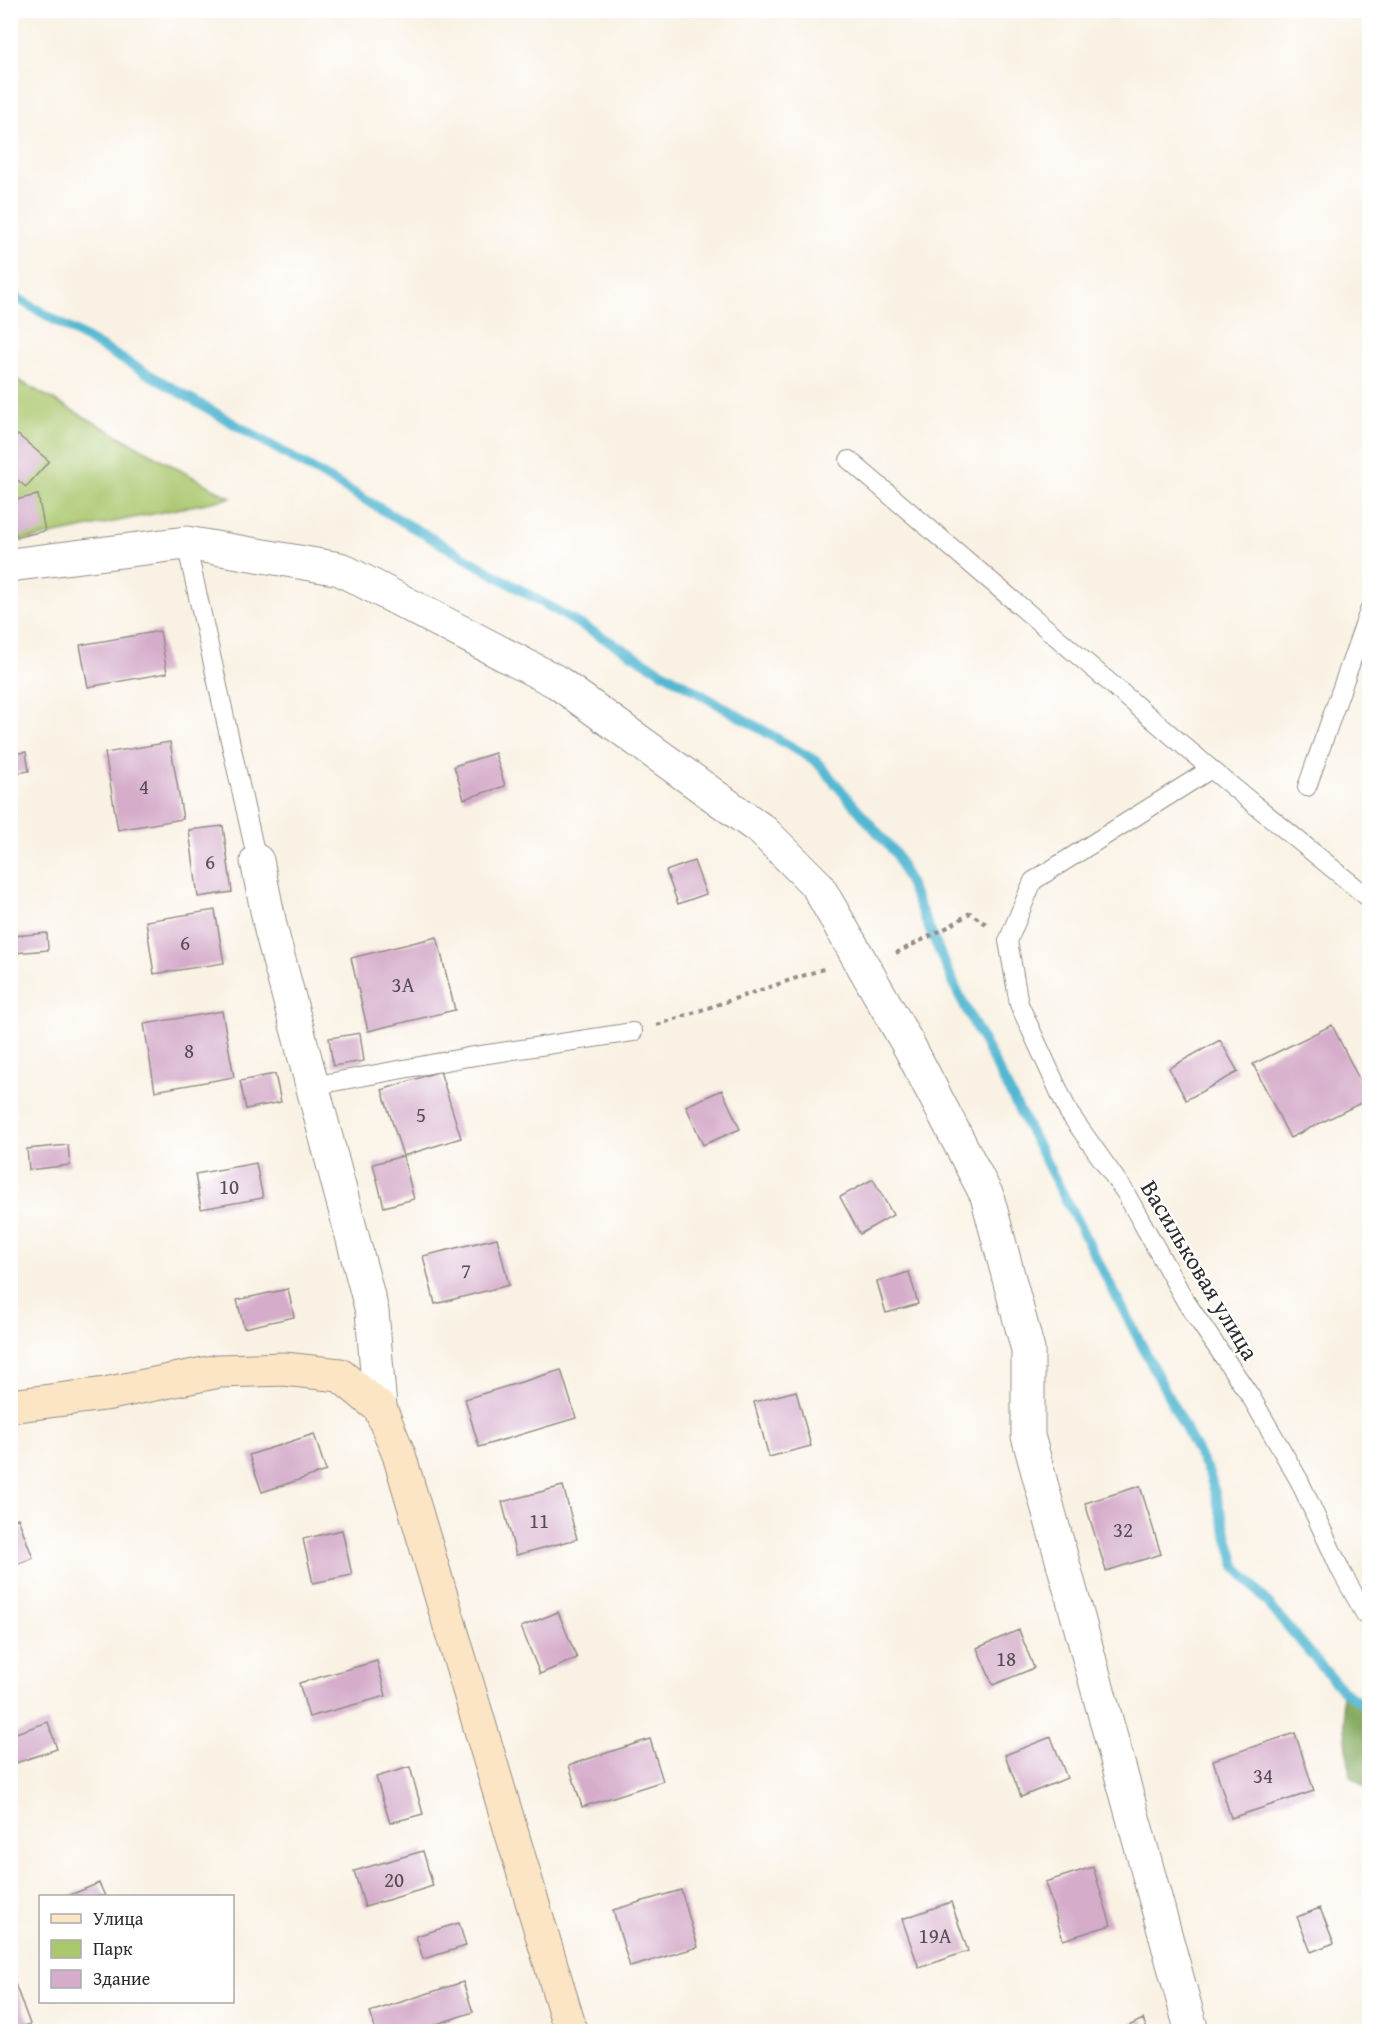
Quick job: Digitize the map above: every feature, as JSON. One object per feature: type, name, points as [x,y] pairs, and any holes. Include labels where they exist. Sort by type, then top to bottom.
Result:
[{"type":"main road","points":[[10,1406],[105,1394],[219,1371],[284,1369],[339,1375],[380,1408],[399,1455],[572,2031]]},
{"type":"street","points":[[10,565],[186,543],[340,569],[557,682],[762,831],[817,885],[909,1046],[987,1196],[1028,1350],[1028,1436],[1192,2031]]},
{"type":"street","points":[[257,861],[271,930],[372,1311],[380,1408]]},
{"type":"lane","points":[[849,460],[1211,768],[1370,899]]},
{"type":"lane","points":[[186,543],[257,861]]},
{"type":"lane","points":[[1307,787],[1370,608]]},
{"type":"lane","points":[[1008,941],[1033,881],[1211,768]]},
{"type":"lane","name":"Васильковая улица","points":[[1008,941],[1019,1004],[1069,1113],[1125,1192],[1186,1302],[1251,1397],[1299,1480],[1341,1571],[1365,1614],[1370,1618]]},
{"type":"lane","points":[[312,1086],[468,1057],[633,1032]]},
{"type":"path","points":[[910,945],[950,926],[970,913],[1008,941]]},
{"type":"path","points":[[633,1032],[858,957]]},
{"type":"green space","points":[[10,376],[231,498],[11,543]]},
{"type":"green space","points":[[1341,1689],[1369,1709],[1369,1790],[1350,1776]]},
{"type":"building","points":[[18,435],[49,461],[26,487],[10,474],[10,443]]},
{"type":"building","points":[[38,495],[45,531],[16,537],[10,501]]},
{"type":"building","points":[[160,631],[167,673],[88,687],[80,645]]},
{"type":"building","points":[[170,742],[183,819],[118,830],[105,753]]},
{"type":"building","points":[[26,752],[29,771],[10,774],[10,754]]},
{"type":"building","points":[[495,753],[505,786],[464,799],[454,766]]},
{"type":"building","points":[[223,826],[232,892],[198,897],[189,830]]},
{"type":"building","points":[[694,861],[706,894],[678,904],[666,871]]},
{"type":"building","points":[[215,910],[224,963],[154,974],[146,921]]},
{"type":"building","points":[[47,933],[48,950],[15,953],[13,936]]},
{"type":"building","points":[[437,937],[455,1010],[368,1031],[351,958]]},
{"type":"building","points":[[222,1011],[234,1077],[155,1091],[144,1024]]},
{"type":"building","points":[[1332,1025],[1369,1099],[1290,1138],[1253,1064]]},
{"type":"building","points":[[360,1033],[364,1061],[333,1066],[329,1038]]},
{"type":"building","points":[[1220,1040],[1238,1072],[1186,1100],[1169,1068]]},
{"type":"building","points":[[440,1071],[461,1138],[403,1156],[382,1090]]},
{"type":"building","points":[[275,1074],[281,1102],[246,1109],[240,1081]]},
{"type":"building","points":[[722,1090],[740,1129],[703,1145],[686,1106]]},
{"type":"building","points":[[68,1145],[70,1165],[29,1170],[27,1149]]},
{"type":"building","points":[[403,1156],[414,1199],[384,1207],[373,1164]]},
{"type":"building","points":[[256,1163],[263,1198],[201,1209],[195,1174]]},
{"type":"building","points":[[873,1179],[893,1215],[860,1234],[840,1197]]},
{"type":"building","points":[[497,1238],[509,1285],[435,1304],[423,1256]]},
{"type":"building","points":[[909,1272],[918,1304],[886,1313],[877,1282]]},
{"type":"building","points":[[288,1289],[294,1317],[244,1328],[237,1300]]},
{"type":"building","points":[[561,1370],[576,1418],[479,1447],[465,1399]]},
{"type":"building","points":[[796,1391],[811,1446],[769,1457],[754,1402]]},
{"type":"building","points":[[314,1434],[326,1471],[262,1492],[249,1455]]},
{"type":"building","points":[[563,1486],[577,1539],[516,1555],[502,1502]]},
{"type":"building","points":[[1140,1486],[1161,1554],[1106,1571],[1085,1503]]},
{"type":"building","points":[[18,1518],[33,1558],[10,1567],[10,1521]]},
{"type":"building","points":[[342,1530],[352,1575],[313,1583],[303,1539]]},
{"type":"building","points":[[558,1612],[577,1658],[540,1674],[521,1627]]},
{"type":"building","points":[[1019,1630],[1034,1668],[993,1685],[977,1648]]},
{"type":"building","points":[[377,1661],[386,1696],[309,1717],[299,1683]]},
{"type":"building","points":[[48,1722],[57,1749],[10,1765],[10,1735]]},
{"type":"building","points":[[1295,1733],[1314,1791],[1231,1818],[1213,1760]]},
{"type":"building","points":[[1051,1737],[1067,1778],[1021,1797],[1005,1755]]},
{"type":"building","points":[[650,1739],[663,1781],[582,1807],[569,1765]]},
{"type":"building","points":[[410,1767],[423,1814],[390,1823],[376,1777]]},
{"type":"building","points":[[423,1851],[433,1886],[365,1907],[354,1871]]},
{"type":"building","points":[[1093,1867],[1111,1925],[1063,1940],[1045,1882]]},
{"type":"building","points":[[99,1883],[105,1895],[70,1895]]},
{"type":"building","points":[[681,1890],[698,1947],[630,1967],[613,1910]]},
{"type":"building","points":[[951,1902],[968,1951],[919,1968],[902,1919]]},
{"type":"building","points":[[1320,1908],[1334,1943],[1311,1952],[1297,1917]]},
{"type":"building","points":[[459,1923],[466,1946],[423,1959],[416,1936]]},
{"type":"building","points":[[463,1982],[473,2012],[413,2032],[376,2032],[370,2012]]},
{"type":"building","points":[[15,1984],[30,2024],[10,2031],[10,1986]]},
{"type":"building","points":[[1143,2019],[1148,2032],[1116,2032]]},
{"type":"waterway","points":[[10,294],[816,761],[896,854],[958,993],[1210,1476],[1236,1566],[1341,1689],[1370,1709]]}]
